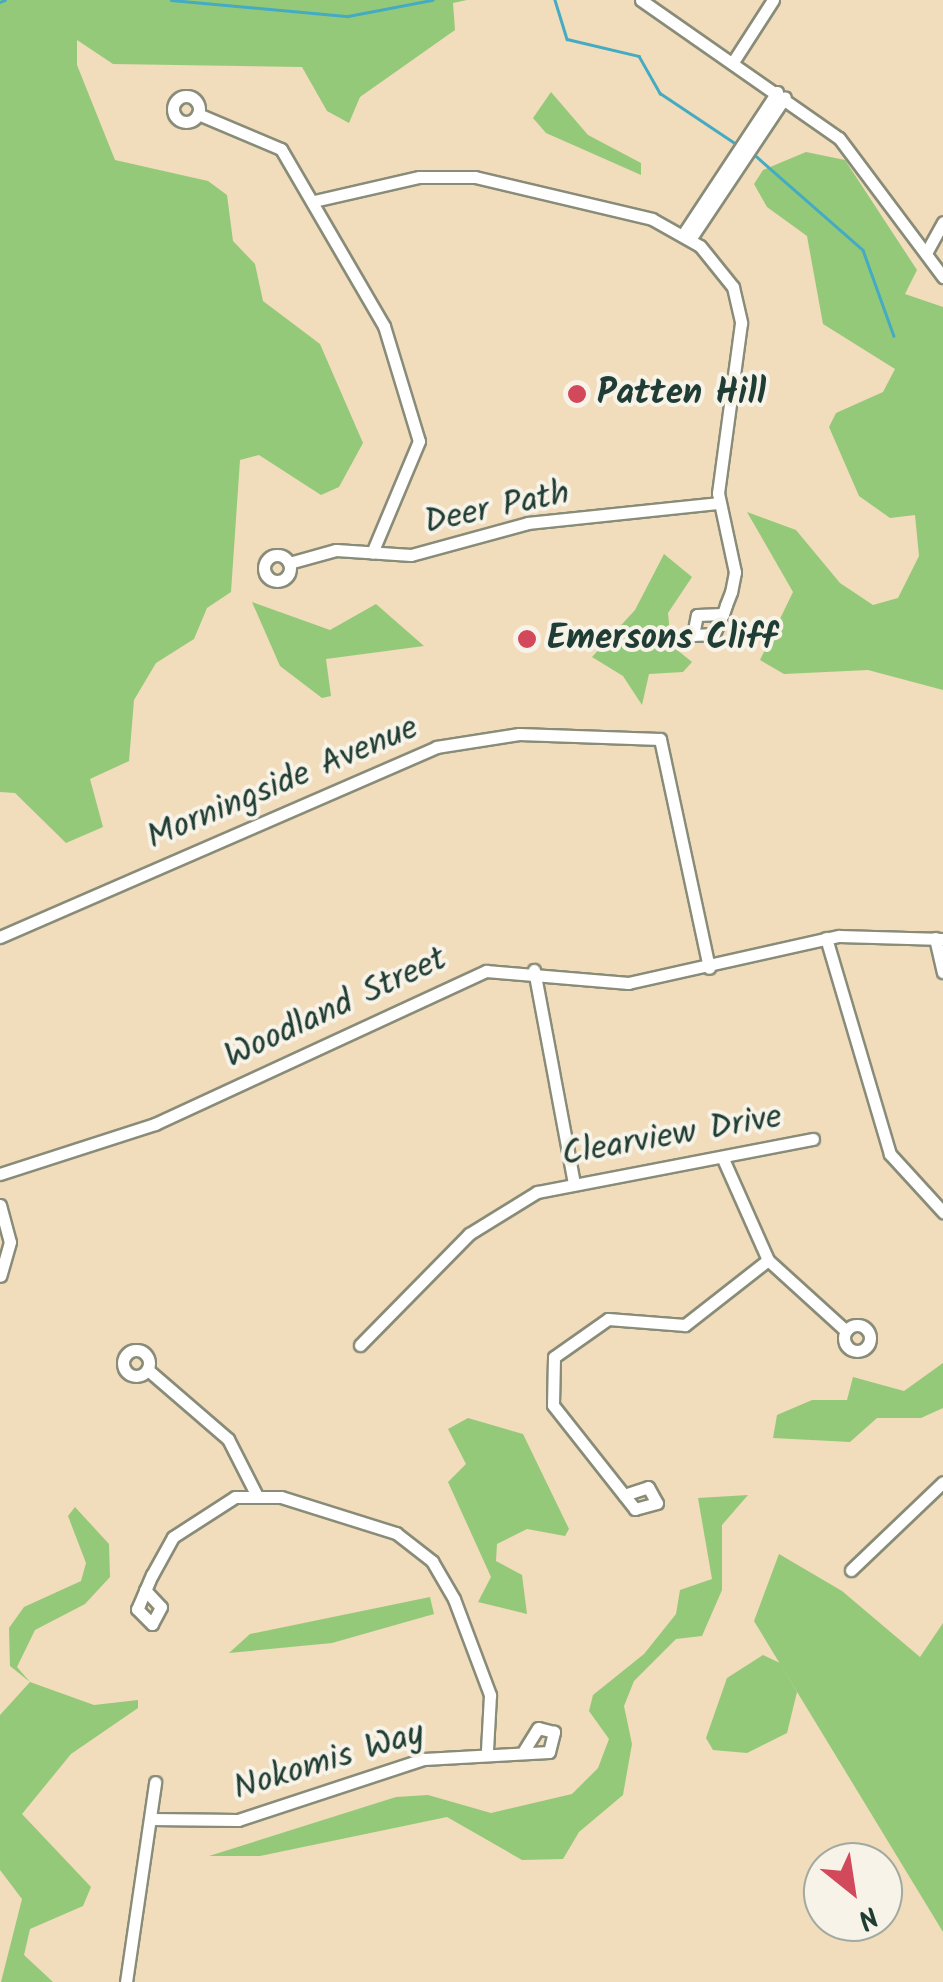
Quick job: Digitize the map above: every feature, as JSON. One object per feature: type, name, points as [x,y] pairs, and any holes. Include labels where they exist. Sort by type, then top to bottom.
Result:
[{"type":"street","points":[[641,0],[781,94],[860,159],[943,277]]},
{"type":"street","points":[[733,62],[773,0]]},
{"type":"street","points":[[688,235],[781,94]]},
{"type":"street","points":[[198,114],[274,142],[314,200],[376,306],[419,432],[372,552]]},
{"type":"street","points":[[314,200],[462,176],[688,235],[726,276],[740,309],[719,503],[735,563],[723,614]]},
{"type":"street","points":[[926,252],[943,222]]},
{"type":"street","name":"Deer Path","points":[[289,563],[336,550],[411,555],[528,524],[719,503]]},
{"type":"street","name":"Morningside Avenue","points":[[0,937],[436,747],[519,734],[660,739],[709,968]]},
{"type":"street","points":[[826,938],[890,1154],[943,1212]]},
{"type":"street","name":"Woodland Street","points":[[0,1174],[156,1124],[462,978],[534,970],[619,983],[709,968],[826,938],[939,938]]},
{"type":"street","points":[[939,938],[943,972]]},
{"type":"street","points":[[534,970],[572,1179]]},
{"type":"street","name":"Clearview Drive","points":[[360,1345],[469,1234],[572,1179],[724,1161],[813,1139]]},
{"type":"street","points":[[724,1161],[768,1260],[846,1331]]},
{"type":"street","points":[[0,1205],[10,1242],[0,1276]]},
{"type":"street","points":[[624,1495],[553,1406],[554,1357],[608,1318],[685,1325],[768,1260]]},
{"type":"street","points":[[148,1370],[228,1439],[256,1494]]},
{"type":"street","points":[[851,1570],[943,1482]]},
{"type":"street","points":[[145,1590],[188,1520],[216,1502],[256,1494],[387,1529],[432,1561],[490,1696],[487,1750]]},
{"type":"street","name":"Nokomis Way","points":[[151,1820],[238,1820],[424,1759],[487,1750],[524,1750]]},
{"type":"street","points":[[126,1982],[155,1782]]},
{"type":"green space","points":[[0,0],[467,0],[453,3],[455,30],[360,97],[349,123],[327,111],[302,67],[113,64],[77,40],[77,65],[115,160],[208,181],[227,195],[233,241],[255,264],[263,301],[320,344],[363,443],[339,487],[321,495],[259,455],[240,460],[231,592],[207,608],[194,639],[156,663],[134,700],[129,761],[90,779],[103,827],[66,843],[15,793],[0,792]]},
{"type":"green space","points":[[551,92],[588,135],[641,163],[641,175],[546,133],[533,118]]},
{"type":"green space","points":[[806,152],[845,160],[917,270],[905,294],[943,307],[943,690],[868,670],[784,674],[760,660],[793,592],[747,512],[796,530],[840,583],[873,605],[898,598],[919,556],[915,515],[890,518],[859,496],[829,427],[836,413],[883,392],[895,369],[823,324],[807,236],[767,207],[754,184],[763,170]]},
{"type":"green space","points":[[664,554],[692,577],[668,613],[671,645],[692,662],[683,672],[649,674],[642,705],[623,676],[592,657],[635,610]]},
{"type":"green space","points":[[252,602],[330,630],[376,604],[424,646],[326,659],[331,696],[322,698],[280,666]]},
{"type":"green space","points":[[943,1363],[943,1408],[921,1418],[877,1418],[850,1442],[773,1438],[777,1415],[812,1400],[847,1400],[853,1377],[904,1391]]},
{"type":"green space","points":[[468,1418],[523,1434],[569,1529],[565,1536],[527,1529],[497,1544],[496,1561],[522,1575],[527,1614],[478,1602],[491,1577],[448,1482],[466,1464],[448,1429]]},
{"type":"green space","points":[[748,1495],[722,1525],[722,1590],[702,1636],[676,1639],[634,1681],[624,1706],[632,1744],[623,1795],[579,1832],[563,1859],[522,1860],[447,1817],[260,1856],[209,1856],[396,1797],[428,1795],[491,1813],[572,1794],[598,1768],[609,1739],[589,1711],[593,1695],[644,1654],[676,1614],[680,1590],[712,1579],[698,1498]]},
{"type":"green space","points":[[75,1507],[109,1544],[110,1577],[85,1604],[35,1630],[17,1667],[30,1682],[10,1666],[9,1628],[24,1607],[81,1581],[86,1563],[68,1516]]},
{"type":"green space","points":[[779,1554],[842,1591],[920,1657],[943,1623],[943,1932],[903,1866],[903,1842],[888,1842],[754,1621]]},
{"type":"green space","points":[[430,1597],[434,1614],[332,1643],[229,1653],[250,1634]]},
{"type":"green space","points":[[763,1655],[780,1663],[797,1692],[787,1733],[747,1753],[713,1750],[706,1738],[727,1678]]},
{"type":"green space","points":[[30,1682],[94,1705],[138,1700],[138,1708],[71,1754],[22,1814],[91,1887],[83,1906],[30,1929],[24,1955],[53,1982],[1,1982],[22,1899],[0,1870],[0,1715]]},
{"type":"waterway","points":[[0,2],[5,0]]},
{"type":"waterway","points":[[171,0],[348,16],[432,0]]},
{"type":"waterway","points":[[555,0],[567,39],[639,56],[660,93],[735,143]]},
{"type":"waterway","points":[[756,156],[863,250],[894,336]]},
{"type":"place","name":"Patten Hill","points":[[577,394]]},
{"type":"place","name":"Emersons Cliff","points":[[527,639]]}]
